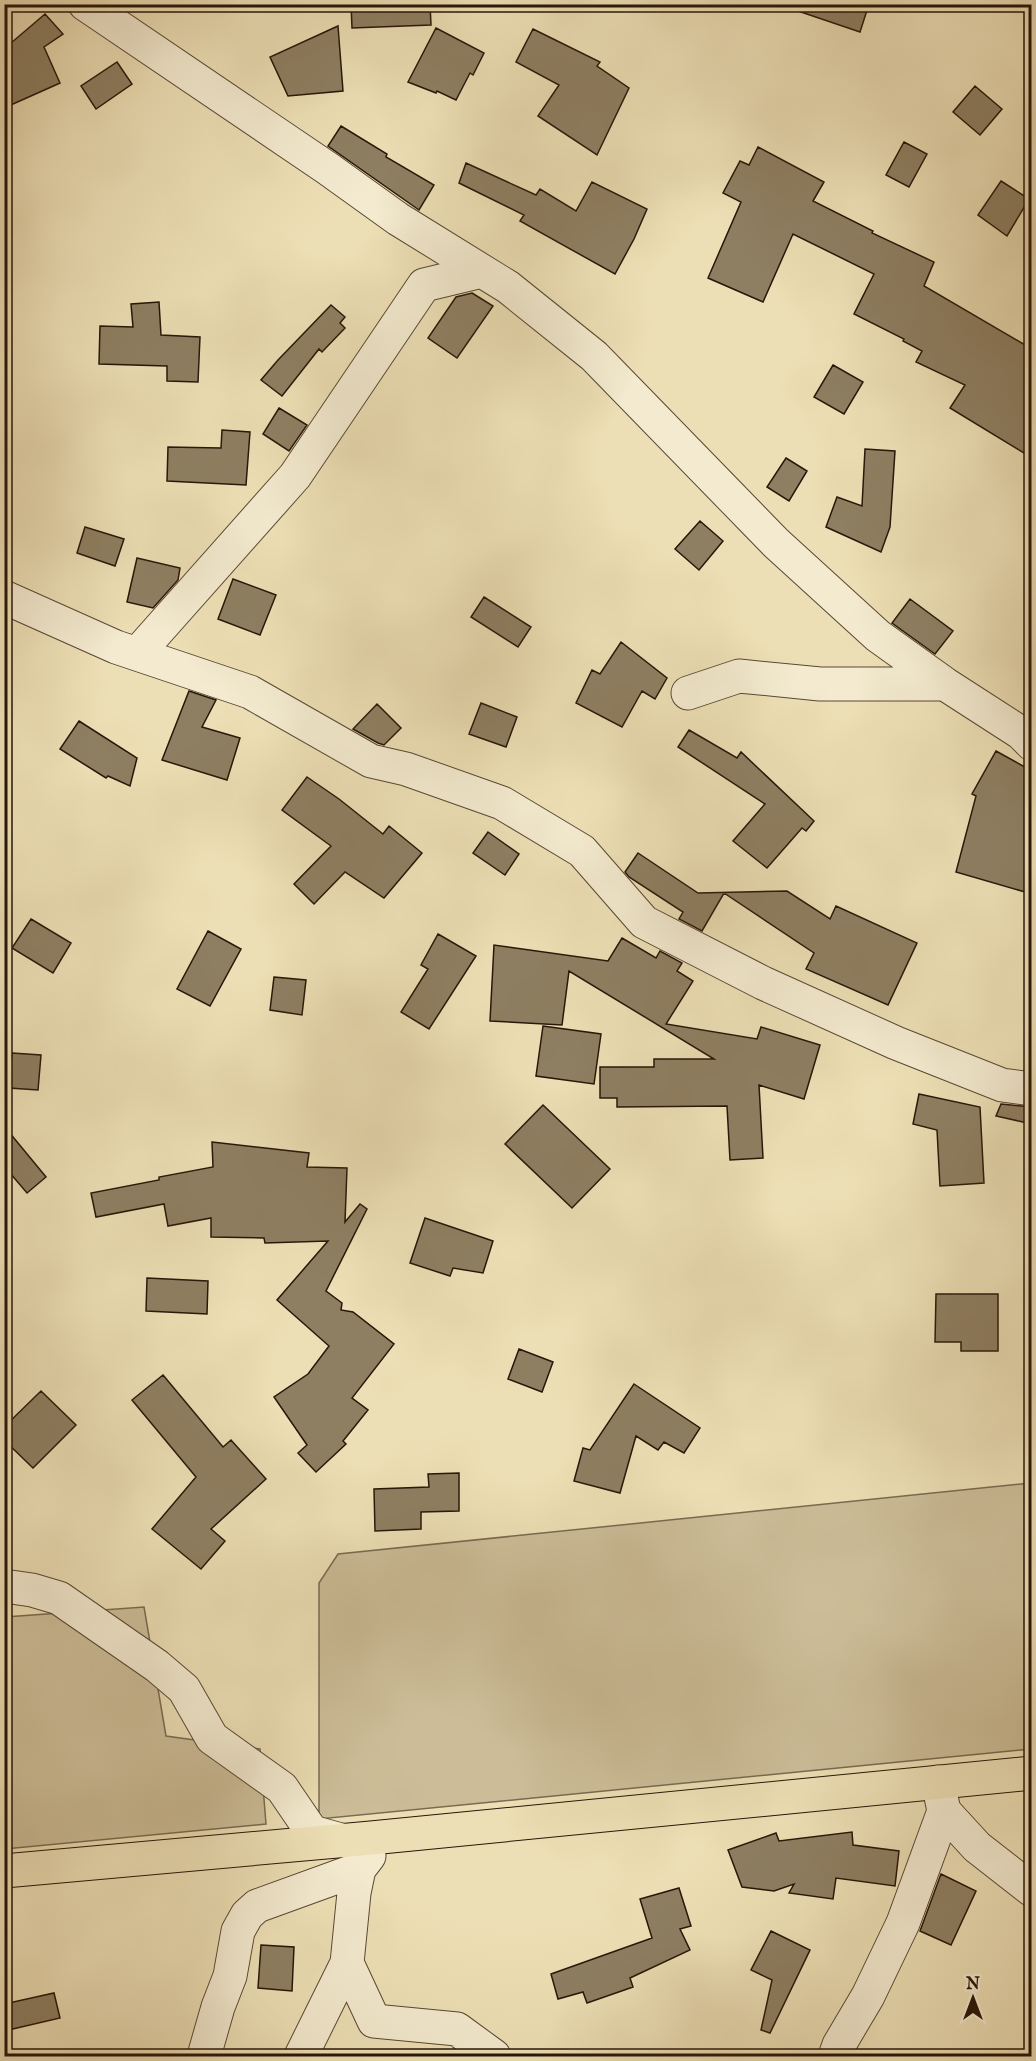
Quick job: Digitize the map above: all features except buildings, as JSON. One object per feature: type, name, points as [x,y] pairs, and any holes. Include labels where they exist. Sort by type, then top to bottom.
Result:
[{"type":"main road","points":[[4,1871],[356,1839],[941,1797],[1032,1773]]},
{"type":"street","points":[[85,4],[327,168],[398,219],[508,287],[594,356],[776,543],[879,636],[945,684],[1021,733],[1032,744]]},
{"type":"street","points":[[137,654],[295,476],[424,285],[482,271]]},
{"type":"street","points":[[4,597],[116,647],[250,692],[371,761],[406,769],[502,803],[582,851],[644,922],[763,983],[896,1043],[1002,1085],[1032,1089]]},
{"type":"street","points":[[688,693],[739,676],[820,684],[945,684]]},
{"type":"street","points":[[4,1586],[32,1590],[59,1598],[157,1666],[184,1689],[212,1738],[282,1788],[312,1832],[356,1839],[373,1850],[359,1869],[354,1893],[347,1963],[301,2056]]},
{"type":"street","points":[[941,1797],[977,1847],[1032,1890]]},
{"type":"street","points":[[835,2056],[896,1941],[941,1797]]},
{"type":"street","points":[[204,2056],[218,2007],[230,1977],[238,1931],[247,1916],[257,1906],[359,1869]]},
{"type":"street","points":[[347,1963],[374,2021],[457,2030],[491,2056]]},
{"type":"shaded area","points":[[1031,1483],[1031,1749],[319,1819],[319,1583],[338,1554]]},
{"type":"shaded area","points":[[144,1607],[166,1736],[260,1749],[266,1824],[5,1849],[5,1617]]}]
